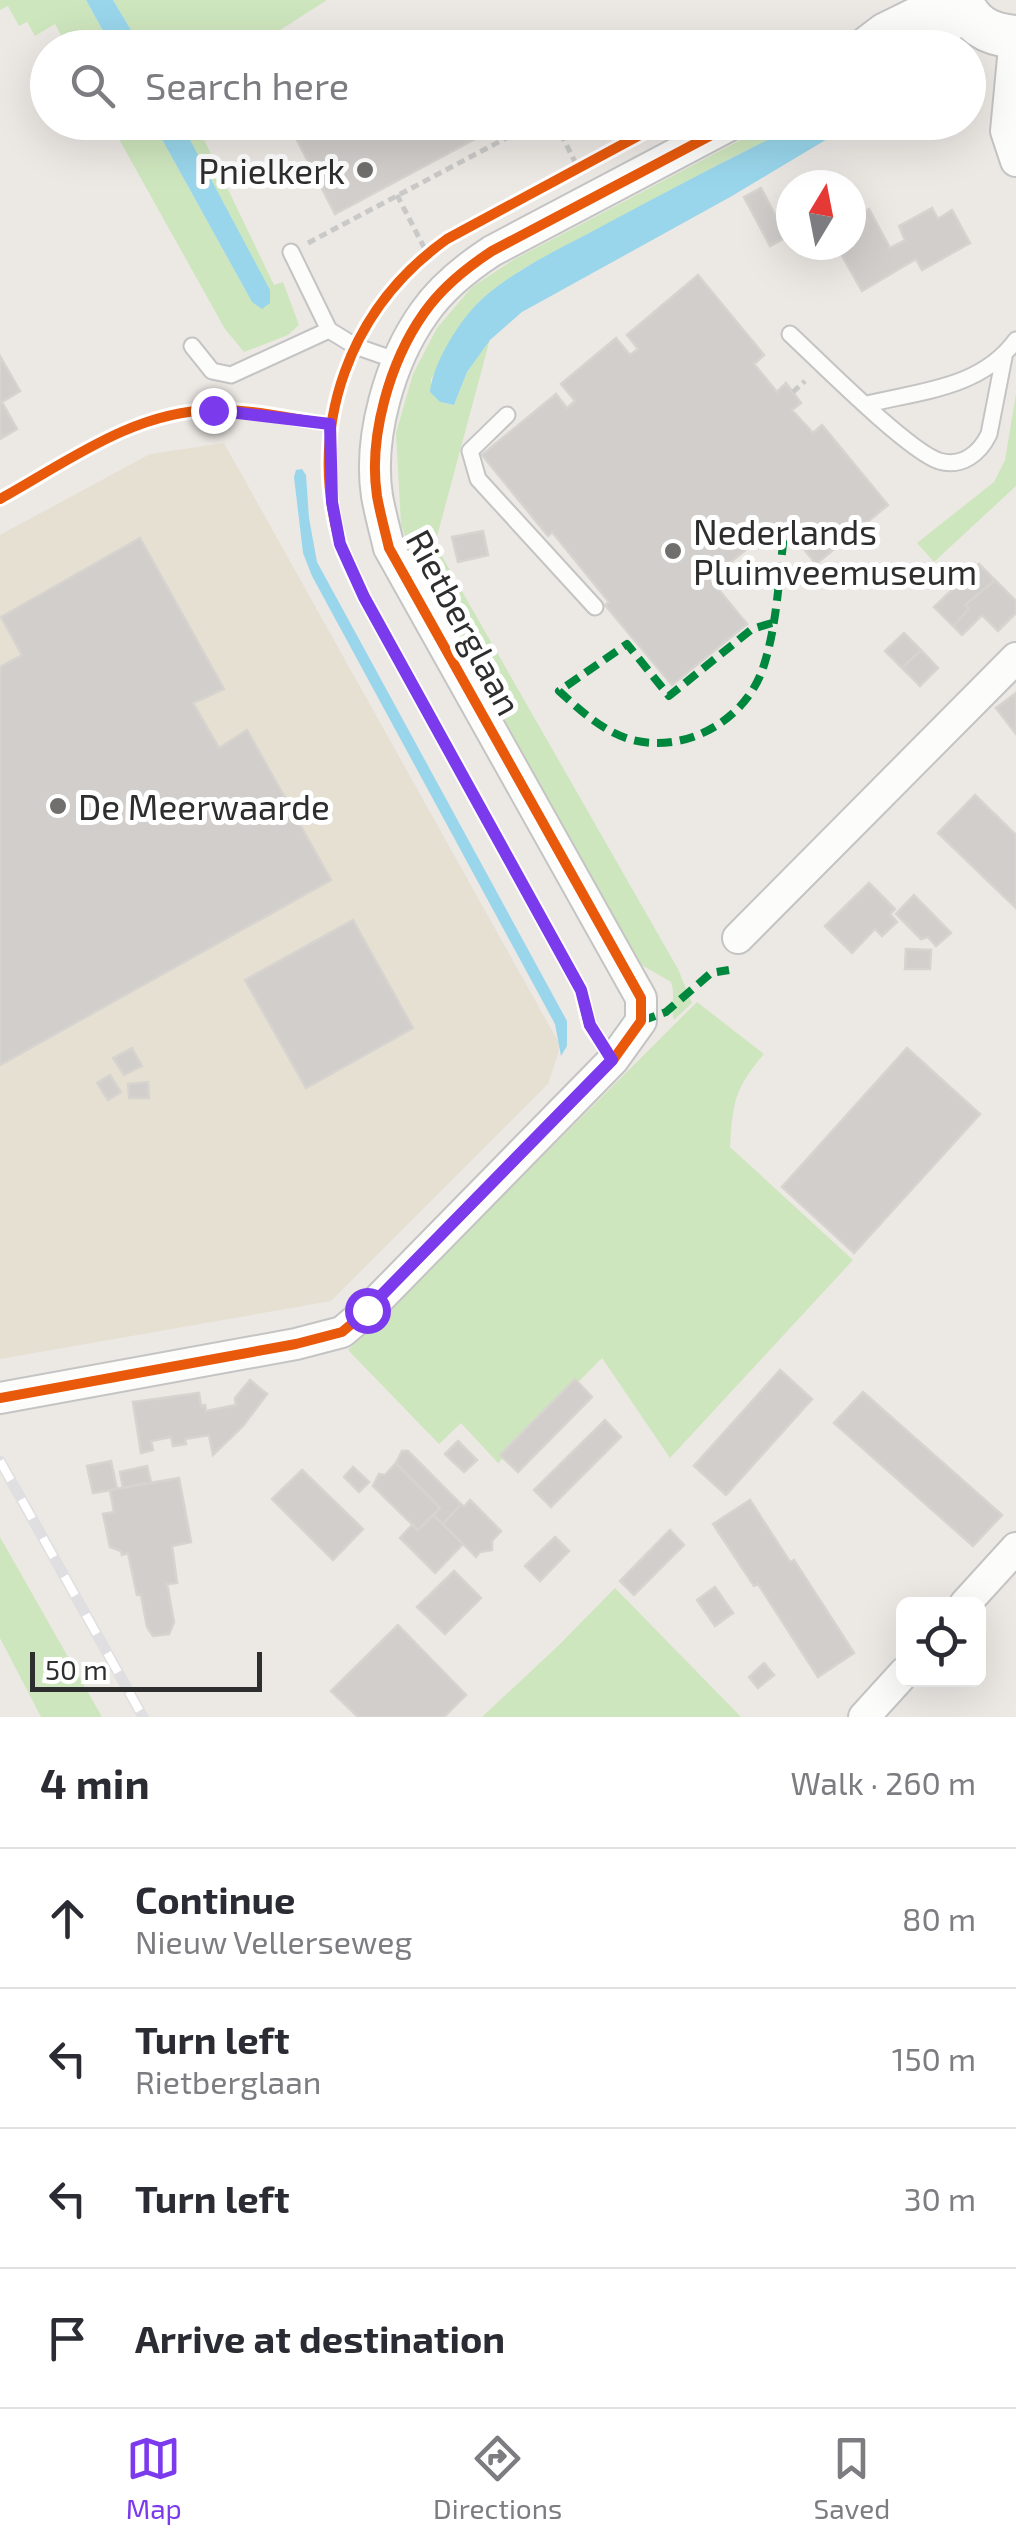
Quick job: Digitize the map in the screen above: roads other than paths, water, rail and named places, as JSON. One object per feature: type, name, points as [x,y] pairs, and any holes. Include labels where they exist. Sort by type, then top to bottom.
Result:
[{"type":"main road","points":[[957,5],[984,30]]},
{"type":"main road","points":[[986,31],[1016,37]]},
{"type":"street","points":[[882,30],[957,5]]},
{"type":"street","points":[[928,30],[957,5]]},
{"type":"street","points":[[1016,37],[1006,131],[1016,161]]},
{"type":"street","name":"Rietberglaan","points":[[0,1398],[296,1344],[342,1332],[612,1060],[641,1020],[640,998],[389,548],[376,493],[378,432],[398,361],[424,312],[469,267],[492,251],[702,140]]},
{"type":"street","points":[[738,938],[1016,658]]},
{"type":"street","points":[[972,1597],[1016,1548]]},
{"type":"street","points":[[864,1717],[896,1682]]},
{"type":"lane","points":[[291,252],[329,330],[356,346],[398,361]]},
{"type":"lane","points":[[192,346],[212,371],[231,375],[329,330]]},
{"type":"lane","points":[[790,334],[867,404],[939,460],[964,460],[984,445],[1004,357]]},
{"type":"lane","points":[[867,404],[948,386],[987,371],[1016,340]]},
{"type":"lane","points":[[507,415],[470,451],[478,479],[595,607]]},
{"type":"water","points":[[86,0],[113,0],[131,30],[103,30]]},
{"type":"water","points":[[162,140],[190,140],[270,290],[270,303],[262,309],[252,302]]},
{"type":"water","points":[[769,140],[826,140],[522,312],[490,340],[467,372],[454,405],[440,402],[430,392],[442,355],[482,299],[526,267]]},
{"type":"water","points":[[302,469],[317,562],[567,1021],[567,1046],[561,1056],[555,1024],[312,576],[303,553],[294,477],[296,470]]},
{"type":"railway","points":[[0,1461],[143,1717]]},
{"type":"place","name":"Pnielkerk","points":[[365,170]]},
{"type":"place","name":"Nederlands Pluimveemuseum","points":[[673,551]]},
{"type":"place","name":"De Meerwaarde","points":[[58,806]]}]
